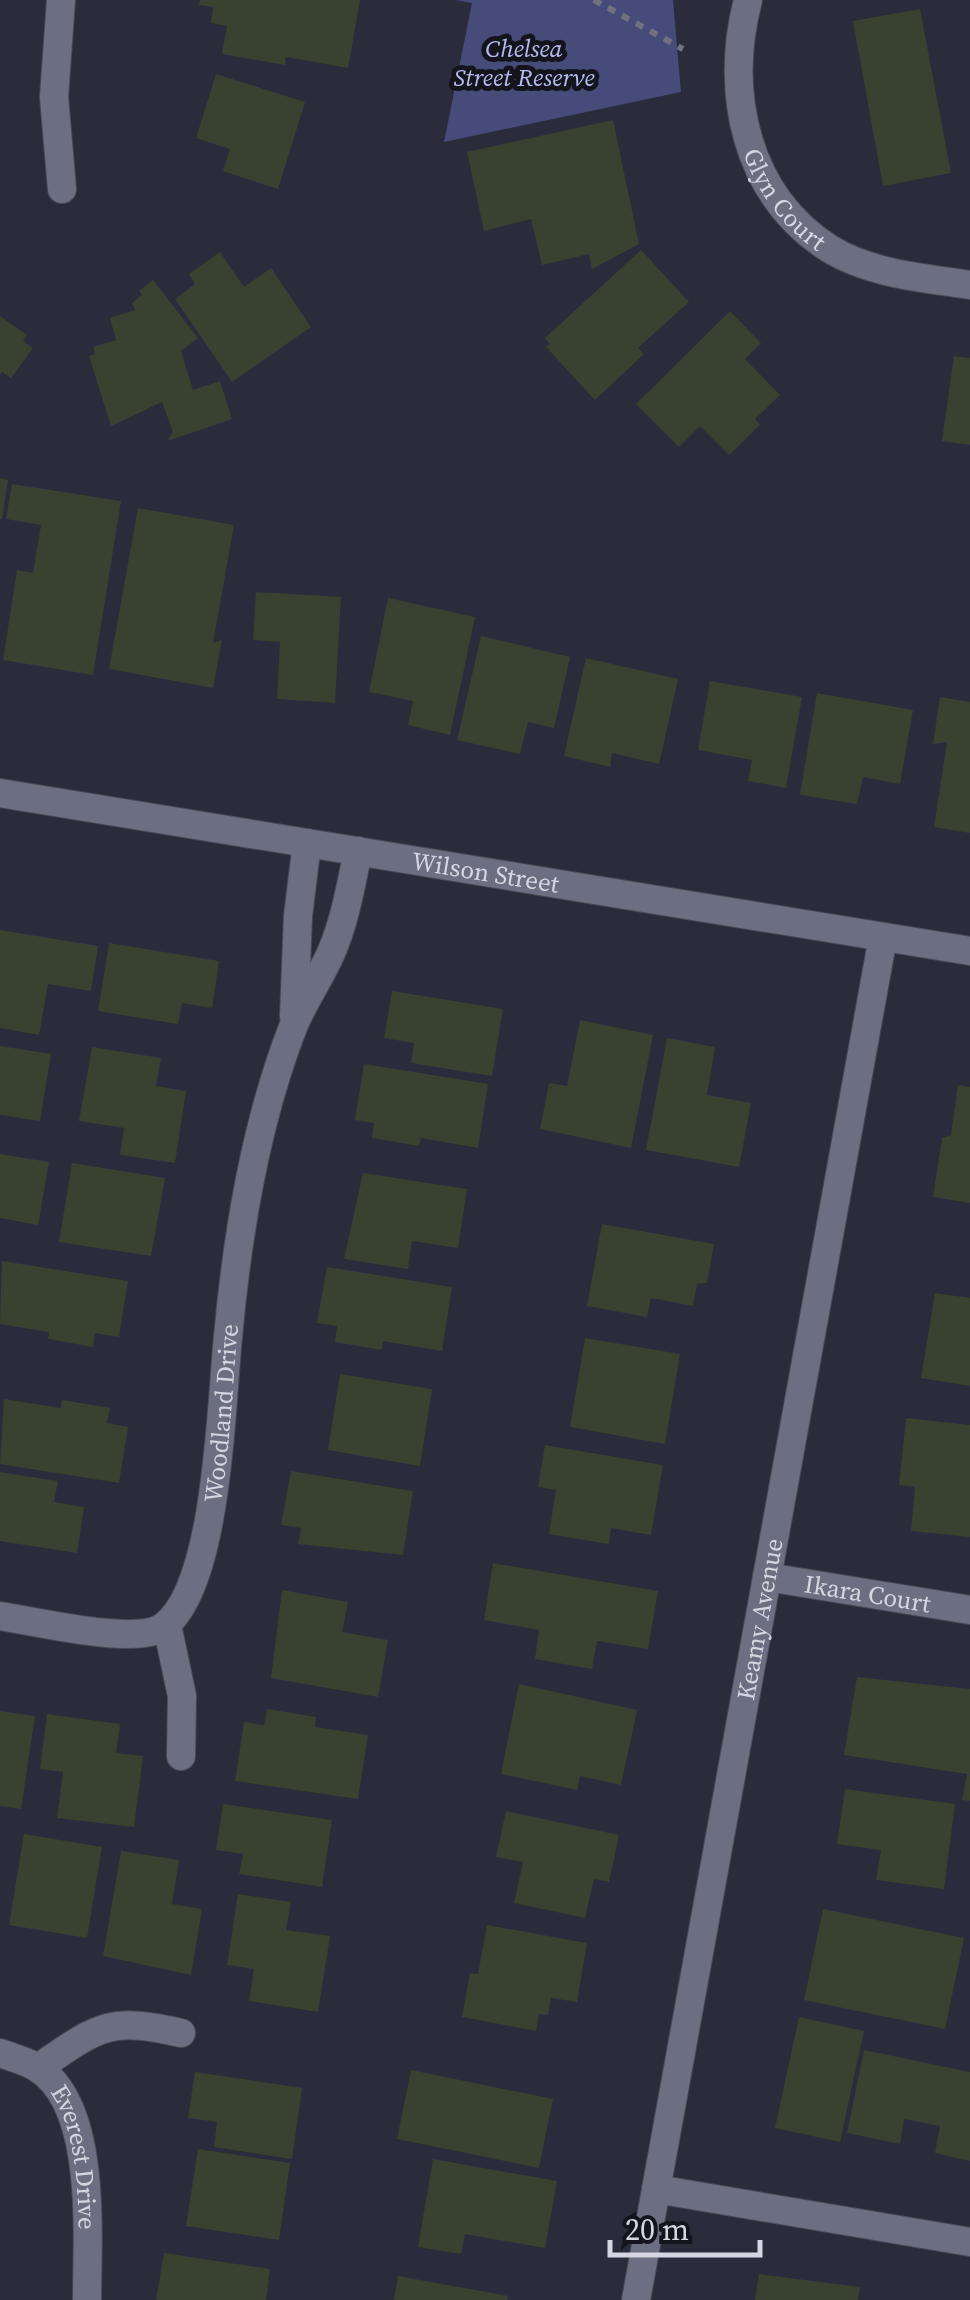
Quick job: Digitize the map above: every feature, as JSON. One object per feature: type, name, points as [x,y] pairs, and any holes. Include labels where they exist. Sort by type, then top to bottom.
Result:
[{"type":"street","points":[[62,0],[54,96],[62,189]]},
{"type":"street","name":"Glyn Court","points":[[748,0],[736,72],[741,119],[756,162],[774,196],[832,250],[894,272],[970,286]]},
{"type":"street","name":"Wilson Street","points":[[0,793],[970,951]]},
{"type":"street","name":"Woodland Drive","points":[[294,1027],[298,916],[308,843]]},
{"type":"street","name":"Woodland Drive","points":[[167,1625],[201,1561],[212,1502],[234,1273],[249,1185],[294,1027],[332,952],[358,851]]},
{"type":"street","name":"Keamy Avenue","points":[[636,2300],[883,937]]},
{"type":"street","name":"Ikara Court","points":[[767,1577],[970,1610]]},
{"type":"street","points":[[0,1616],[129,1634],[152,1633],[167,1625],[182,1696],[181,1756]]},
{"type":"street","points":[[38,2068],[110,2024],[139,2023],[182,2033]]},
{"type":"street","name":"Everest Drive","points":[[0,2053],[38,2068],[64,2096],[78,2128],[87,2300]]},
{"type":"street","points":[[656,2189],[970,2242]]},
{"type":"path","points":[[594,0],[683,49]]},
{"type":"green space","name":"Chelsea Street Reserve","points":[[456,0],[673,0],[681,92],[444,142],[472,3]]},
{"type":"building","points":[[200,0],[360,0],[348,68],[286,57],[285,65],[222,54],[227,26],[211,23],[213,7],[199,5]]},
{"type":"building","points":[[920,9],[951,173],[883,186],[853,21]]},
{"type":"building","points":[[216,74],[305,102],[278,189],[223,171],[230,149],[196,138]]},
{"type":"building","points":[[613,120],[639,244],[592,269],[589,254],[542,265],[531,219],[484,231],[467,152]]},
{"type":"building","points":[[641,250],[689,302],[638,348],[644,354],[595,400],[546,347],[550,344],[545,338]]},
{"type":"building","points":[[220,252],[244,287],[271,268],[311,327],[232,382],[175,299],[195,284],[189,274]]},
{"type":"building","points":[[153,280],[198,338],[181,351],[193,390],[220,381],[232,419],[167,441],[173,432],[162,402],[111,426],[89,356],[95,354],[93,347],[116,340],[110,318],[135,310],[132,303],[142,295],[139,291]]},
{"type":"building","points":[[730,311],[761,343],[745,359],[780,395],[755,419],[760,425],[729,455],[700,426],[679,447],[636,404]]},
{"type":"building","points":[[0,316],[27,335],[23,341],[33,348],[11,378],[2,372],[0,375]]},
{"type":"building","points":[[954,356],[970,358],[970,445],[942,441]]},
{"type":"building","points":[[0,478],[8,480],[2,519],[0,519]]},
{"type":"building","points":[[12,484],[121,501],[93,675],[3,660],[17,570],[33,573],[41,525],[6,519]]},
{"type":"building","points":[[138,508],[234,525],[213,643],[222,640],[213,688],[109,669]]},
{"type":"building","points":[[256,592],[341,597],[335,703],[277,699],[280,642],[253,640]]},
{"type":"building","points":[[388,598],[475,617],[450,735],[408,725],[413,701],[369,692]]},
{"type":"building","points":[[481,636],[570,657],[554,728],[528,722],[520,754],[457,740]]},
{"type":"building","points":[[586,658],[678,679],[659,764],[612,753],[610,767],[564,756]]},
{"type":"building","points":[[710,681],[802,697],[786,788],[748,781],[752,760],[698,750]]},
{"type":"building","points":[[817,693],[913,710],[900,784],[863,777],[857,804],[800,795]]},
{"type":"building","points":[[940,697],[970,702],[970,833],[934,827],[947,742],[933,744]]},
{"type":"building","points":[[0,930],[98,946],[91,991],[48,984],[39,1035],[0,1028]]},
{"type":"building","points":[[109,943],[219,961],[212,1008],[182,1003],[178,1024],[98,1011]]},
{"type":"building","points":[[392,991],[503,1009],[492,1076],[411,1063],[414,1043],[384,1038]]},
{"type":"building","points":[[580,1020],[653,1035],[631,1148],[540,1129],[549,1083],[567,1086]]},
{"type":"building","points":[[667,1038],[715,1047],[707,1095],[751,1103],[739,1167],[646,1150]]},
{"type":"building","points":[[0,1046],[51,1054],[40,1121],[0,1115]]},
{"type":"building","points":[[92,1047],[161,1058],[156,1086],[186,1091],[175,1163],[120,1155],[124,1128],[79,1121]]},
{"type":"building","points":[[364,1064],[488,1084],[478,1148],[421,1138],[419,1146],[372,1138],[374,1123],[355,1120]]},
{"type":"building","points":[[958,1085],[970,1087],[970,1203],[933,1197],[942,1138],[951,1135]]},
{"type":"building","points":[[0,1154],[49,1162],[38,1225],[0,1218]]},
{"type":"building","points":[[72,1163],[165,1178],[151,1256],[59,1242]]},
{"type":"building","points":[[363,1173],[467,1189],[458,1248],[412,1241],[408,1269],[344,1259]]},
{"type":"building","points":[[602,1224],[714,1244],[707,1283],[697,1284],[693,1306],[651,1298],[647,1317],[587,1306]]},
{"type":"building","points":[[2,1261],[128,1281],[119,1337],[95,1333],[93,1347],[48,1339],[49,1332],[0,1324]]},
{"type":"building","points":[[327,1267],[452,1287],[442,1351],[383,1341],[382,1350],[335,1342],[337,1326],[317,1323]]},
{"type":"building","points":[[935,1293],[970,1298],[970,1386],[921,1378]]},
{"type":"building","points":[[585,1338],[680,1354],[665,1444],[570,1427]]},
{"type":"building","points":[[340,1374],[432,1389],[420,1466],[328,1450]]},
{"type":"building","points":[[4,1399],[61,1408],[62,1400],[110,1408],[107,1423],[128,1427],[119,1483],[0,1464]]},
{"type":"building","points":[[906,1418],[970,1425],[970,1537],[911,1531],[915,1487],[899,1485]]},
{"type":"building","points":[[545,1445],[663,1465],[651,1535],[611,1528],[609,1544],[549,1534],[556,1490],[538,1487]]},
{"type":"building","points":[[291,1471],[413,1491],[403,1555],[298,1544],[301,1528],[281,1525]]},
{"type":"building","points":[[0,1472],[58,1481],[54,1502],[84,1507],[77,1553],[0,1541]]},
{"type":"building","points":[[493,1563],[658,1591],[648,1649],[597,1641],[592,1669],[535,1659],[539,1630],[484,1620]]},
{"type":"building","points":[[282,1590],[348,1602],[342,1632],[388,1640],[378,1697],[271,1678]]},
{"type":"building","points":[[857,1677],[970,1689],[970,1801],[962,1800],[967,1774],[844,1755]]},
{"type":"building","points":[[519,1684],[637,1710],[621,1785],[580,1776],[577,1790],[501,1774]]},
{"type":"building","points":[[267,1709],[316,1717],[315,1727],[368,1735],[358,1799],[235,1781],[244,1722],[264,1725]]},
{"type":"building","points":[[0,1711],[35,1716],[21,1809],[0,1806]]},
{"type":"building","points":[[47,1714],[120,1724],[116,1753],[143,1756],[134,1827],[57,1818],[63,1772],[40,1769]]},
{"type":"building","points":[[845,1789],[955,1804],[944,1889],[876,1880],[881,1850],[837,1844]]},
{"type":"building","points":[[223,1804],[332,1820],[322,1887],[239,1874],[243,1854],[216,1850]]},
{"type":"building","points":[[506,1811],[619,1835],[609,1882],[594,1879],[585,1918],[514,1903],[523,1862],[496,1857]]},
{"type":"building","points":[[24,1834],[102,1847],[87,1938],[9,1925]]},
{"type":"building","points":[[121,1851],[179,1860],[172,1904],[202,1909],[191,1975],[103,1956]]},
{"type":"building","points":[[238,1894],[291,1902],[286,1930],[330,1936],[318,2012],[249,2001],[254,1969],[227,1965]]},
{"type":"building","points":[[823,1909],[964,1938],[945,2029],[804,2000]]},
{"type":"building","points":[[487,1925],[587,1943],[577,2002],[551,1998],[548,2015],[539,2014],[536,2031],[462,2017],[470,1973],[478,1974]]},
{"type":"building","points":[[799,2017],[864,2031],[840,2142],[775,2128]]},
{"type":"building","points":[[864,2050],[970,2072],[970,2161],[935,2153],[940,2126],[904,2119],[900,2144],[847,2133]]},
{"type":"building","points":[[411,2070],[553,2099],[539,2168],[397,2139]]},
{"type":"building","points":[[195,2072],[302,2088],[292,2159],[214,2147],[217,2122],[188,2118]]},
{"type":"building","points":[[198,2149],[290,2163],[279,2240],[186,2226]]},
{"type":"building","points":[[433,2159],[557,2181],[545,2248],[465,2234],[461,2254],[418,2247]]},
{"type":"building","points":[[164,2253],[270,2269],[266,2300],[156,2300]]},
{"type":"building","points":[[759,2274],[860,2287],[858,2300],[755,2300]]},
{"type":"building","points":[[398,2276],[508,2296],[507,2300],[394,2300]]}]
